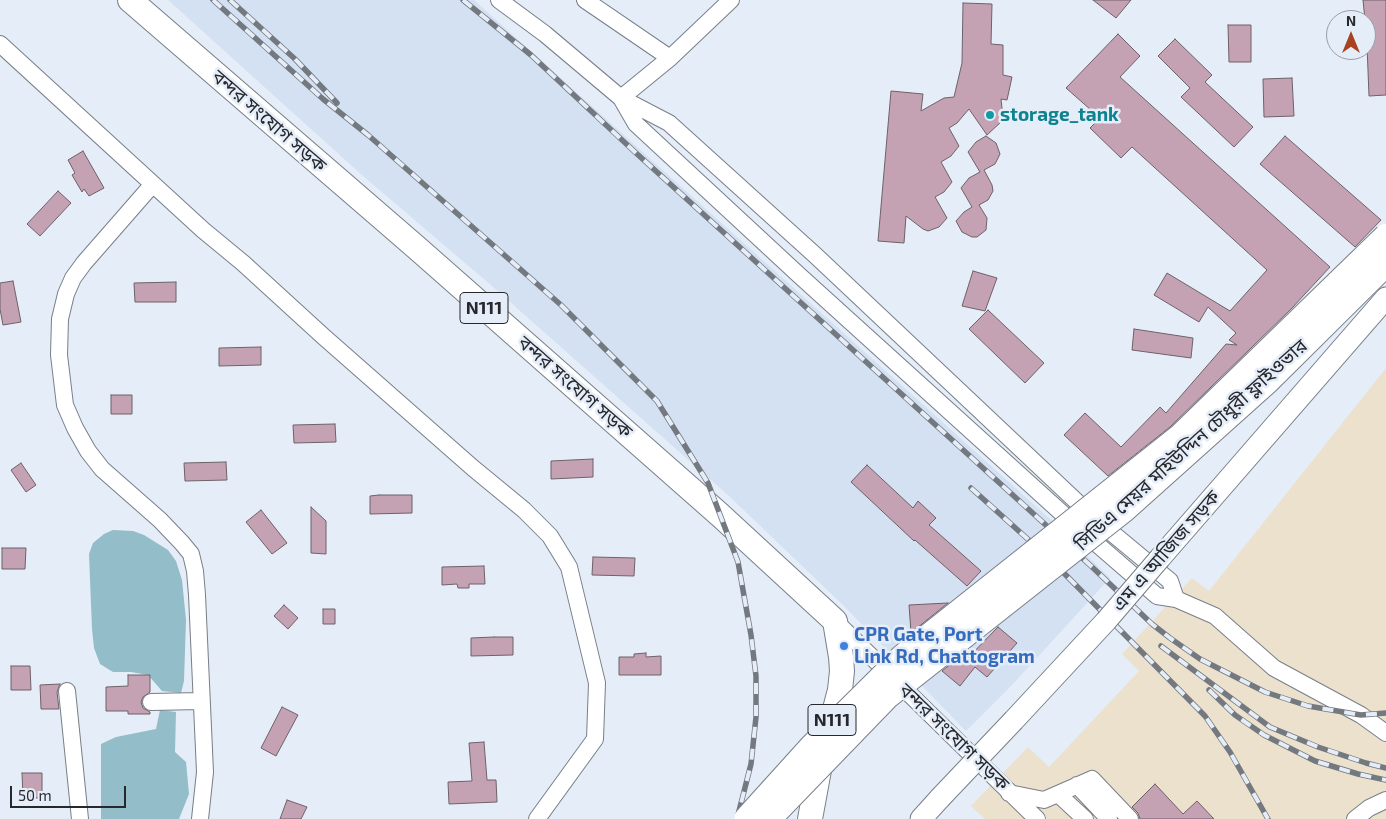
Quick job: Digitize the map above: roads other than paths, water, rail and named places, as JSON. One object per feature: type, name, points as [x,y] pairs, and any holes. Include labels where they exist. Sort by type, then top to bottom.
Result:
[{"type":"highway","name":"বন্দর সংযোগ সড়ক","points":[[130,0],[705,502],[835,620]]},
{"type":"highway","points":[[746,819],[812,746],[902,657],[1179,437],[1386,236]]},
{"type":"highway","name":"সিডিএ মেয়র মহিউদ্দিন চৌধুরী ফ্লাইওভার","points":[[769,819],[888,696],[1124,510],[1268,381],[1386,264]]},
{"type":"highway","name":"N111","points":[[810,819],[819,770],[840,690],[841,657],[835,620]]},
{"type":"main road","name":"এম এ আজিজ সড়ক","points":[[921,819],[1106,621],[1386,298]]},
{"type":"street","points":[[499,0],[545,34],[621,98],[668,123],[676,130],[815,255],[1094,518],[1170,581],[1176,598]]},
{"type":"street","points":[[585,0],[670,58]]},
{"type":"street","points":[[621,98],[670,58],[731,0]]},
{"type":"street","points":[[0,44],[153,184],[466,462],[524,510],[550,536],[569,567],[597,682],[595,739],[536,819]]},
{"type":"street","points":[[621,98],[636,124],[800,276],[1075,525],[1157,596],[1176,598],[1215,616],[1274,668],[1360,714],[1386,733]]},
{"type":"street","points":[[153,184],[73,278],[66,294],[60,319],[59,355],[65,405],[88,451],[102,469],[160,520],[190,554],[195,571],[197,595],[193,701],[205,772],[200,819]]},
{"type":"street","name":"বন্দর সংযোগ সড়ক","points":[[835,620],[1009,793],[1044,800],[1092,779],[1130,819]]},
{"type":"street","points":[[67,691],[80,819]]},
{"type":"street","points":[[153,702],[193,701]]},
{"type":"street","points":[[1077,785],[1109,819]]},
{"type":"street","points":[[1009,793],[1029,819]]},
{"type":"street","points":[[1009,793],[1037,819]]},
{"type":"street","points":[[1009,793],[1050,819]]},
{"type":"street","points":[[1058,794],[1085,819]]},
{"type":"street","points":[[1355,819],[1369,808],[1386,800]]},
{"type":"railway","points":[[213,0],[323,99],[368,135],[561,305],[657,401],[708,483],[738,562],[756,676],[756,717],[751,764],[737,819]]},
{"type":"railway","points":[[230,0],[295,59],[337,103]]},
{"type":"railway","points":[[463,0],[531,55],[636,153],[1091,566],[1152,624],[1170,638],[1200,659],[1265,692],[1308,706],[1361,715],[1386,713]]},
{"type":"railway","points":[[971,488],[1051,560],[1205,716],[1230,752],[1268,819]]},
{"type":"railway","points":[[1161,646],[1270,727],[1318,747],[1386,768]]},
{"type":"railway","points":[[1209,690],[1235,715],[1264,735],[1315,761],[1386,780]]},
{"type":"place","name":"storage_tank","points":[[990,115]]},
{"type":"place","name":"CPR Gate, Port Link Rd, Chattogram","points":[[844,646]]}]
